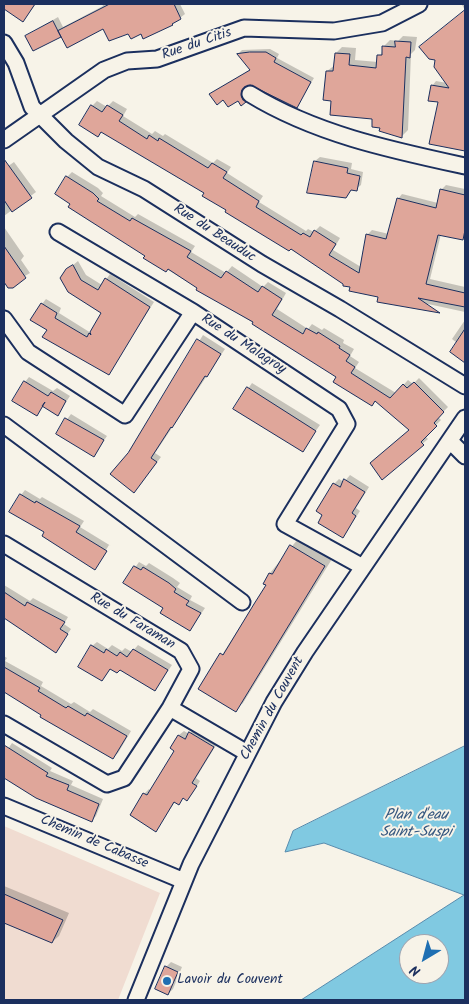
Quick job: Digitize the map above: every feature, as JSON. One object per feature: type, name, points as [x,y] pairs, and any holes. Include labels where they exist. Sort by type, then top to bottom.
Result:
[{"type":"street","name":"Rue du Citis","points":[[4,140],[104,70],[127,61],[157,59],[244,28],[334,31],[382,24],[415,7]]},
{"type":"street","name":"Rue du Beauduc","points":[[4,43],[16,63],[32,107],[66,141],[98,167],[144,189],[262,264],[340,308],[465,386]]},
{"type":"street","points":[[250,94],[270,108],[321,130],[397,151],[465,166]]},
{"type":"street","points":[[58,232],[193,312]]},
{"type":"street","name":"Rue du Malagroy","points":[[4,319],[28,352],[125,415],[193,312],[339,408],[347,424],[286,524],[363,567]]},
{"type":"street","name":"Chemin du Couvent","points":[[136,1000],[184,881],[274,702],[294,668],[465,418]]},
{"type":"street","points":[[4,425],[242,602]]},
{"type":"street","points":[[450,441],[465,456]]},
{"type":"street","name":"Rue du Faraman","points":[[4,544],[180,651],[191,670],[170,708]]},
{"type":"street","points":[[4,724],[107,784],[124,778],[170,708],[247,753]]},
{"type":"street","name":"Chemin de Cabasse","points":[[4,806],[184,881]]},
{"type":"shaded area","points":[[4,826],[160,893],[118,1000],[4,1000]]},
{"type":"water","name":"Plan d'eau Saint-Suspi","points":[[465,746],[465,1000],[301,1000],[399,937],[399,984],[449,984],[449,934],[403,934],[464,895],[324,843],[285,852],[293,831]]},
{"type":"building","points":[[4,4],[35,4],[23,22],[4,9]]},
{"type":"building","points":[[110,4],[174,4],[181,19],[173,25],[143,39],[141,34],[131,39],[128,34],[109,41],[103,29],[67,48],[58,31]]},
{"type":"building","points":[[465,10],[465,151],[429,144],[438,102],[428,101],[431,85],[449,88],[434,67],[435,60],[429,59],[419,47]]},
{"type":"building","points":[[53,21],[61,37],[33,51],[25,36]]},
{"type":"building","points":[[395,41],[411,42],[410,58],[406,57],[402,138],[379,131],[380,128],[372,127],[372,119],[330,115],[331,101],[323,100],[326,71],[333,71],[335,53],[350,54],[349,65],[376,68],[377,55],[382,55],[382,46],[395,47]]},
{"type":"building","points":[[266,52],[276,58],[274,62],[311,82],[297,108],[250,85],[242,90],[242,98],[246,102],[241,106],[238,101],[228,107],[223,100],[217,105],[209,94],[250,70],[237,54]]},
{"type":"building","points":[[91,105],[102,112],[107,105],[123,115],[119,121],[147,139],[149,135],[158,141],[159,138],[208,168],[212,163],[227,172],[223,178],[259,201],[256,207],[301,235],[303,233],[310,237],[314,230],[336,244],[329,255],[359,273],[366,234],[386,239],[397,198],[436,208],[440,189],[465,195],[465,230],[463,240],[438,235],[426,284],[465,293],[465,307],[418,298],[440,313],[377,302],[378,297],[349,291],[350,287],[343,286],[343,284],[291,249],[289,251],[225,212],[226,210],[202,196],[204,193],[101,132],[98,137],[79,125]]},
{"type":"building","points":[[4,159],[32,198],[12,212],[4,200]]},
{"type":"building","points":[[314,161],[348,168],[347,173],[360,176],[357,191],[351,190],[346,198],[307,193]]},
{"type":"building","points":[[66,176],[93,193],[99,199],[97,201],[130,221],[132,218],[191,251],[187,257],[221,278],[226,271],[258,292],[262,286],[282,299],[272,315],[303,334],[306,328],[317,334],[318,332],[340,346],[339,348],[350,355],[346,361],[355,367],[351,373],[390,398],[403,384],[407,388],[414,382],[444,412],[434,423],[437,426],[421,442],[424,445],[382,480],[370,463],[409,430],[375,401],[372,406],[333,382],[336,377],[252,324],[253,322],[196,290],[197,288],[168,269],[166,272],[143,258],[145,256],[68,207],[70,204],[55,194]]},
{"type":"building","points":[[4,246],[26,278],[13,288],[8,288],[4,282]]},
{"type":"building","points":[[73,265],[81,280],[98,290],[105,278],[150,307],[109,375],[42,337],[47,330],[30,320],[41,303],[57,313],[55,318],[87,337],[89,333],[91,335],[90,332],[101,313],[68,292],[60,278],[66,269]]},
{"type":"building","points":[[465,329],[465,363],[450,352]]},
{"type":"building","points":[[197,339],[221,354],[151,458],[157,462],[134,493],[110,474],[128,453]]},
{"type":"building","points":[[24,381],[48,396],[51,392],[66,401],[58,416],[43,406],[37,416],[12,401]]},
{"type":"building","points":[[247,387],[316,431],[303,452],[233,409]]},
{"type":"building","points":[[65,418],[104,440],[94,457],[56,434]]},
{"type":"building","points":[[344,479],[365,492],[352,513],[356,516],[343,538],[318,523],[322,515],[316,511],[333,483],[340,487]]},
{"type":"building","points":[[20,494],[80,526],[76,532],[107,551],[95,570],[42,536],[44,532],[9,512]]},
{"type":"building","points":[[290,545],[325,566],[236,712],[198,689],[220,653],[223,655],[266,585],[263,584],[269,573],[272,574]]},
{"type":"building","points":[[134,566],[141,570],[143,567],[169,583],[176,589],[174,592],[189,601],[186,605],[201,613],[190,631],[160,613],[163,608],[123,583]]},
{"type":"building","points":[[4,592],[25,606],[27,602],[65,622],[60,629],[68,634],[56,653],[4,618]]},
{"type":"building","points":[[91,645],[104,653],[106,649],[117,656],[120,652],[127,657],[133,649],[168,670],[155,691],[120,670],[117,673],[110,669],[102,681],[78,667]]},
{"type":"building","points":[[4,667],[40,688],[38,691],[66,708],[68,706],[85,716],[87,713],[127,736],[113,759],[40,717],[41,715],[4,692]]},
{"type":"building","points":[[189,732],[214,747],[192,783],[197,786],[187,801],[183,798],[179,805],[174,802],[156,832],[130,815],[143,793],[147,795],[174,751],[170,748],[178,735],[185,739]]},
{"type":"building","points":[[4,745],[48,773],[46,776],[69,785],[67,790],[99,804],[92,822],[36,798],[4,778]]},
{"type":"building","points":[[4,894],[63,920],[52,943],[4,923]]},
{"type":"building","name":"Lavoir du Couvent","points":[[165,966],[178,972],[168,995],[155,989]]},
{"type":"place","name":"Lavoir du Couvent","points":[[167,981]]}]
